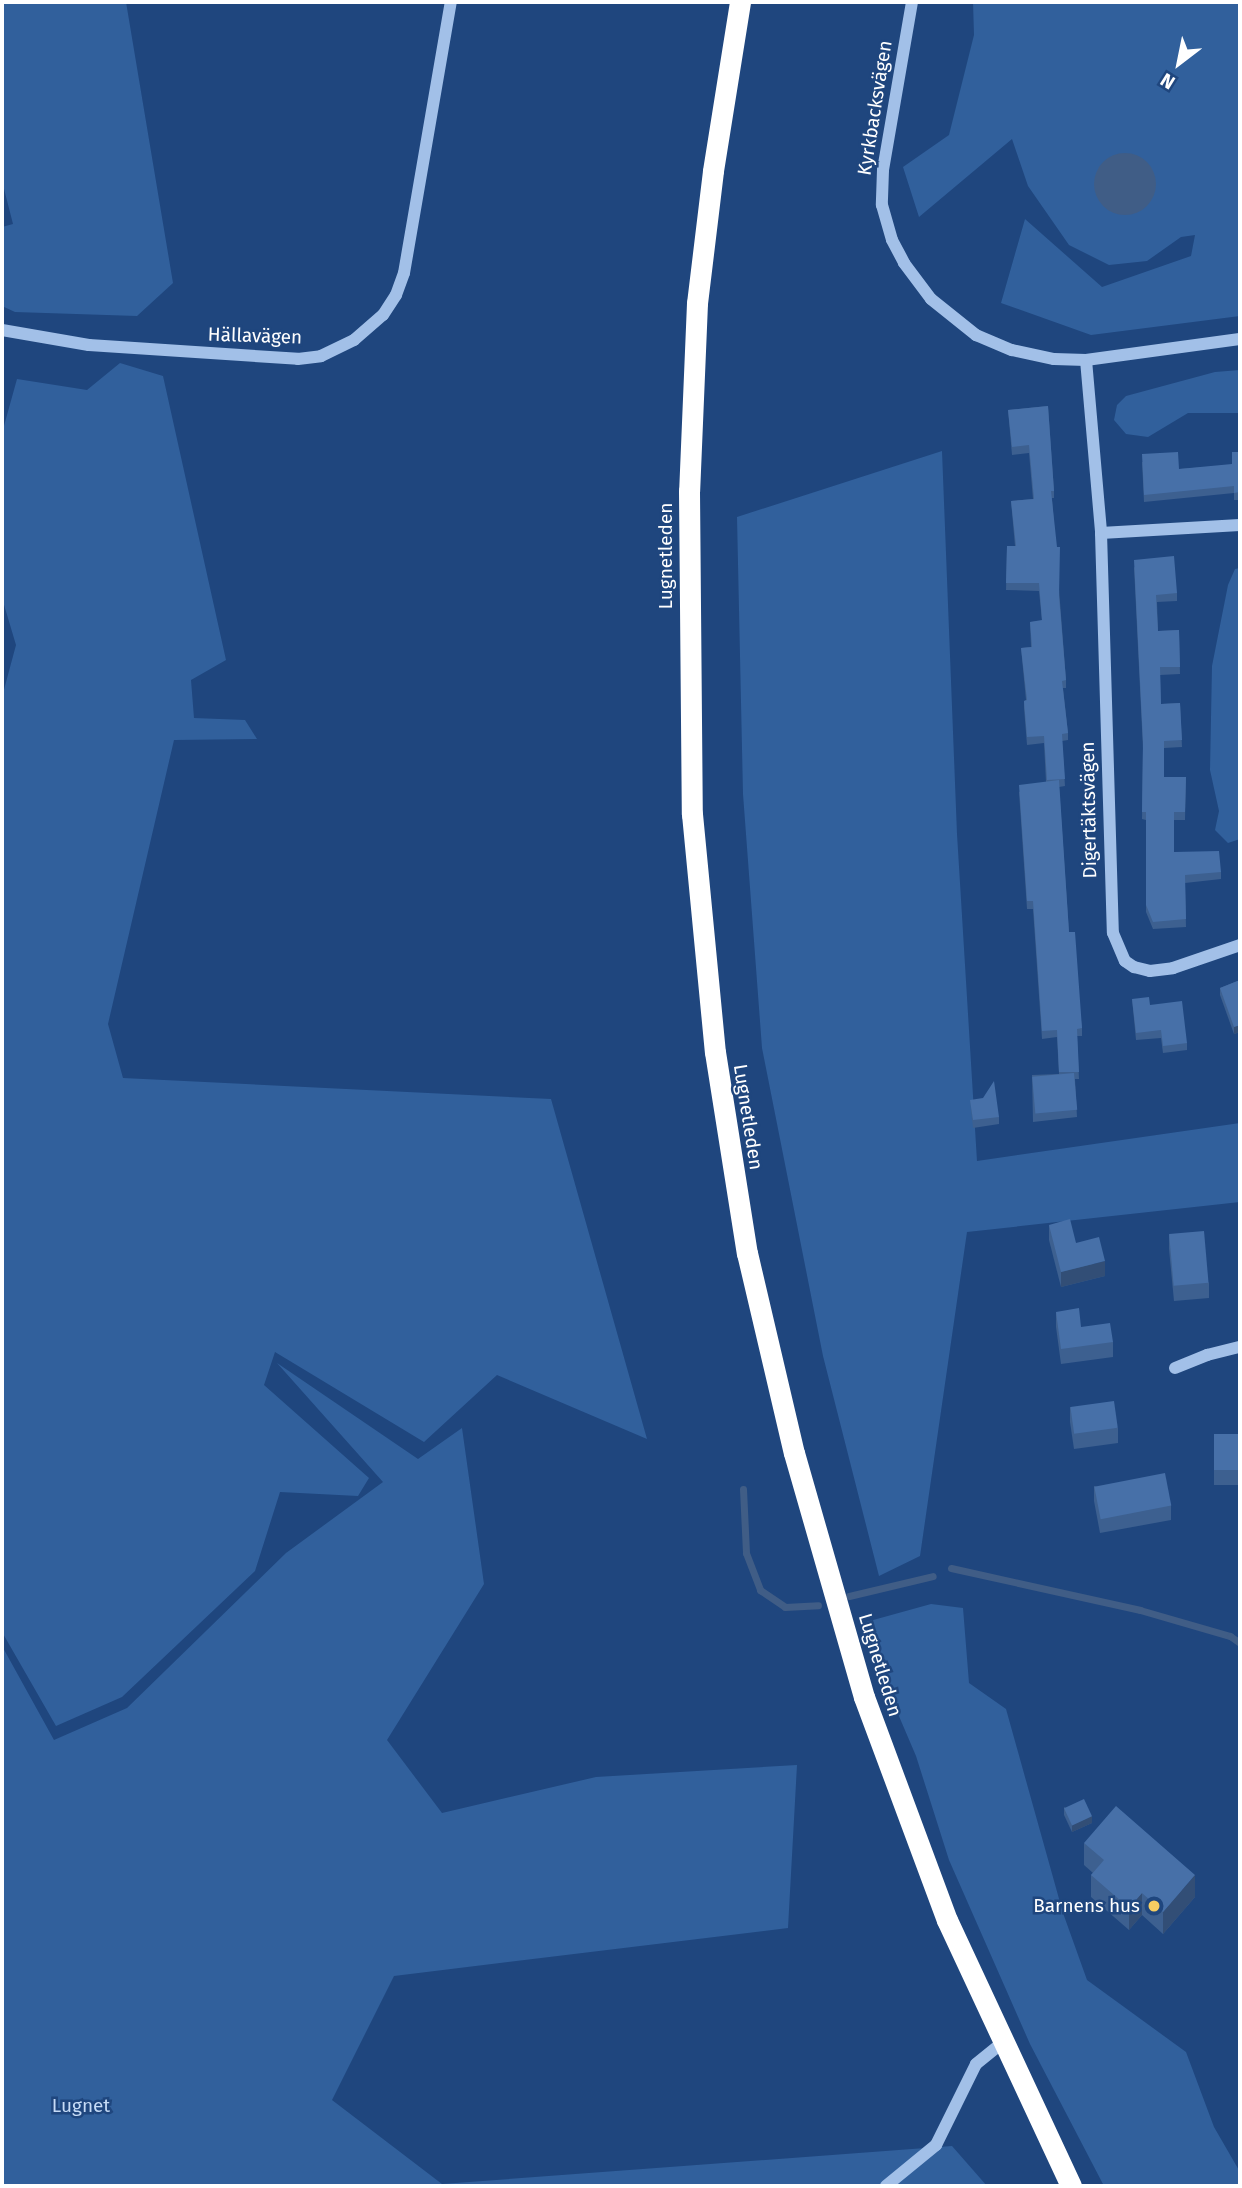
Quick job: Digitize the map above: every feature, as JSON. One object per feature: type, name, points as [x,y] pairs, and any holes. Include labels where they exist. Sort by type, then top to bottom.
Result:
[{"type":"highway","name":"Lugnetleden","points":[[740,2],[713,171],[697,303],[689,491],[692,814],[715,1052],[747,1253],[794,1453],[861,1684],[947,1920],[1071,2186]]},
{"type":"street","name":"Hällavägen","points":[[2,330],[89,345],[298,359],[321,356],[354,340],[383,315],[396,295],[404,273],[451,2]]},
{"type":"street","name":"Kyrkbacksvägen","points":[[912,2],[882,180],[883,205],[898,252],[931,299],[976,335],[1032,355],[1086,360],[1240,339]]},
{"type":"street","name":"Digertäktsvägen","points":[[1086,360],[1101,533],[1113,933],[1119,952],[1134,967],[1150,971],[1174,968],[1240,945]]},
{"type":"street","points":[[1101,533],[1240,524]]},
{"type":"street","points":[[1175,1368],[1207,1355],[1240,1347]]},
{"type":"street","points":[[886,2186],[936,2145],[976,2064],[1003,2042]]},
{"type":"green space","points":[[2,2],[126,2],[173,283],[137,316],[15,312],[2,306],[2,227],[13,224],[2,181]]},
{"type":"green space","points":[[973,2],[1240,2],[1240,316],[1091,335],[1001,303],[1025,219],[1102,287],[1191,256],[1195,235],[1181,237],[1147,261],[1109,265],[1069,245],[1028,186],[1012,139],[919,217],[903,167],[949,135],[974,35]]},
{"type":"green space","points":[[120,363],[163,376],[226,660],[191,680],[194,718],[245,720],[257,739],[174,740],[108,1024],[123,1078],[551,1099],[647,1439],[497,1375],[424,1442],[275,1352],[264,1385],[369,1478],[358,1496],[280,1492],[255,1571],[122,1697],[56,1726],[2,1632],[2,697],[16,645],[2,598],[2,433],[17,379],[87,390]]},
{"type":"green space","points":[[1240,370],[1240,413],[1188,413],[1148,437],[1126,434],[1114,420],[1117,405],[1126,396],[1215,372]]},
{"type":"green space","points":[[942,451],[957,834],[977,1161],[1240,1123],[1240,1202],[967,1232],[920,1556],[879,1576],[823,1356],[762,1048],[743,794],[737,517]]},
{"type":"green space","points":[[1240,568],[1240,839],[1228,843],[1215,830],[1219,811],[1210,770],[1212,666],[1228,585],[1235,569]]},
{"type":"green space","name":"Lugnet","points":[[277,1363],[418,1459],[462,1428],[484,1584],[387,1740],[442,1813],[596,1777],[797,1765],[788,1928],[394,1976],[332,2100],[442,2184],[952,2146],[987,2186],[2,2186],[2,1646],[54,1740],[127,1708],[286,1553],[383,1482]]},
{"type":"green space","points":[[931,1604],[963,1608],[969,1683],[1006,1709],[1063,1913],[1087,1980],[1186,2052],[1214,2127],[1240,2172],[1240,2186],[1104,2186],[1030,2044],[949,1860],[916,1756],[869,1646],[866,1622]]},
{"type":"shaded area","points":[[1125,153],[1147,162],[1156,184],[1147,206],[1125,215],[1103,206],[1094,184],[1103,162]]},
{"type":"building","points":[[1048,406],[1054,491],[1051,491],[1057,547],[1060,547],[1059,596],[1066,680],[1062,681],[1068,733],[1062,734],[1065,779],[1047,780],[1044,736],[1027,737],[1024,701],[1027,700],[1021,648],[1032,647],[1030,622],[1042,620],[1039,583],[1006,583],[1007,546],[1016,546],[1011,501],[1034,499],[1029,445],[1012,447],[1008,410]]},
{"type":"building","points":[[1178,452],[1179,469],[1232,464],[1232,452],[1240,452],[1240,492],[1234,493],[1234,486],[1144,495],[1142,454]]},
{"type":"building","points":[[1174,556],[1177,593],[1156,595],[1158,631],[1179,630],[1180,667],[1160,667],[1161,704],[1180,703],[1182,740],[1164,741],[1164,777],[1186,777],[1185,812],[1174,812],[1174,852],[1219,851],[1221,872],[1185,875],[1186,919],[1153,922],[1146,905],[1146,812],[1142,812],[1143,742],[1134,560]]},
{"type":"building","points":[[1059,780],[1069,932],[1075,932],[1082,1028],[1077,1029],[1079,1072],[1059,1072],[1057,1030],[1042,1031],[1033,901],[1027,901],[1019,785]]},
{"type":"building","points":[[1240,980],[1240,1025],[1234,1027],[1220,988]]},
{"type":"building","points":[[1149,997],[1150,1005],[1182,1001],[1187,1043],[1163,1046],[1161,1030],[1136,1033],[1132,999]]},
{"type":"building","points":[[1074,1073],[1077,1110],[1035,1114],[1032,1077]]},
{"type":"building","points":[[994,1081],[999,1117],[973,1120],[970,1100],[983,1098]]},
{"type":"building","points":[[1070,1219],[1076,1243],[1099,1237],[1105,1261],[1061,1272],[1049,1225]]},
{"type":"building","points":[[1204,1231],[1209,1283],[1174,1286],[1169,1234]]},
{"type":"building","points":[[1079,1308],[1081,1327],[1110,1323],[1113,1342],[1061,1349],[1056,1312]]},
{"type":"building","points":[[1114,1401],[1118,1428],[1074,1434],[1070,1407]]},
{"type":"building","points":[[1214,1434],[1240,1434],[1240,1470],[1214,1470]]},
{"type":"building","points":[[1165,1473],[1171,1505],[1101,1519],[1094,1487]]},
{"type":"building","points":[[1084,1799],[1092,1816],[1072,1826],[1064,1808]]},
{"type":"building","points":[[1116,1806],[1195,1875],[1163,1912],[1142,1893],[1129,1908],[1091,1875],[1104,1860],[1084,1843]]},
{"type":"waterway","points":[[743,1489],[746,1553],[760,1590],[785,1607],[818,1605]]},
{"type":"waterway","points":[[951,1568],[1140,1610],[1230,1636],[1240,1643]]},
{"type":"waterway","points":[[849,1596],[933,1576]]},
{"type":"place","name":"Barnens hus","points":[[1154,1906]]}]
